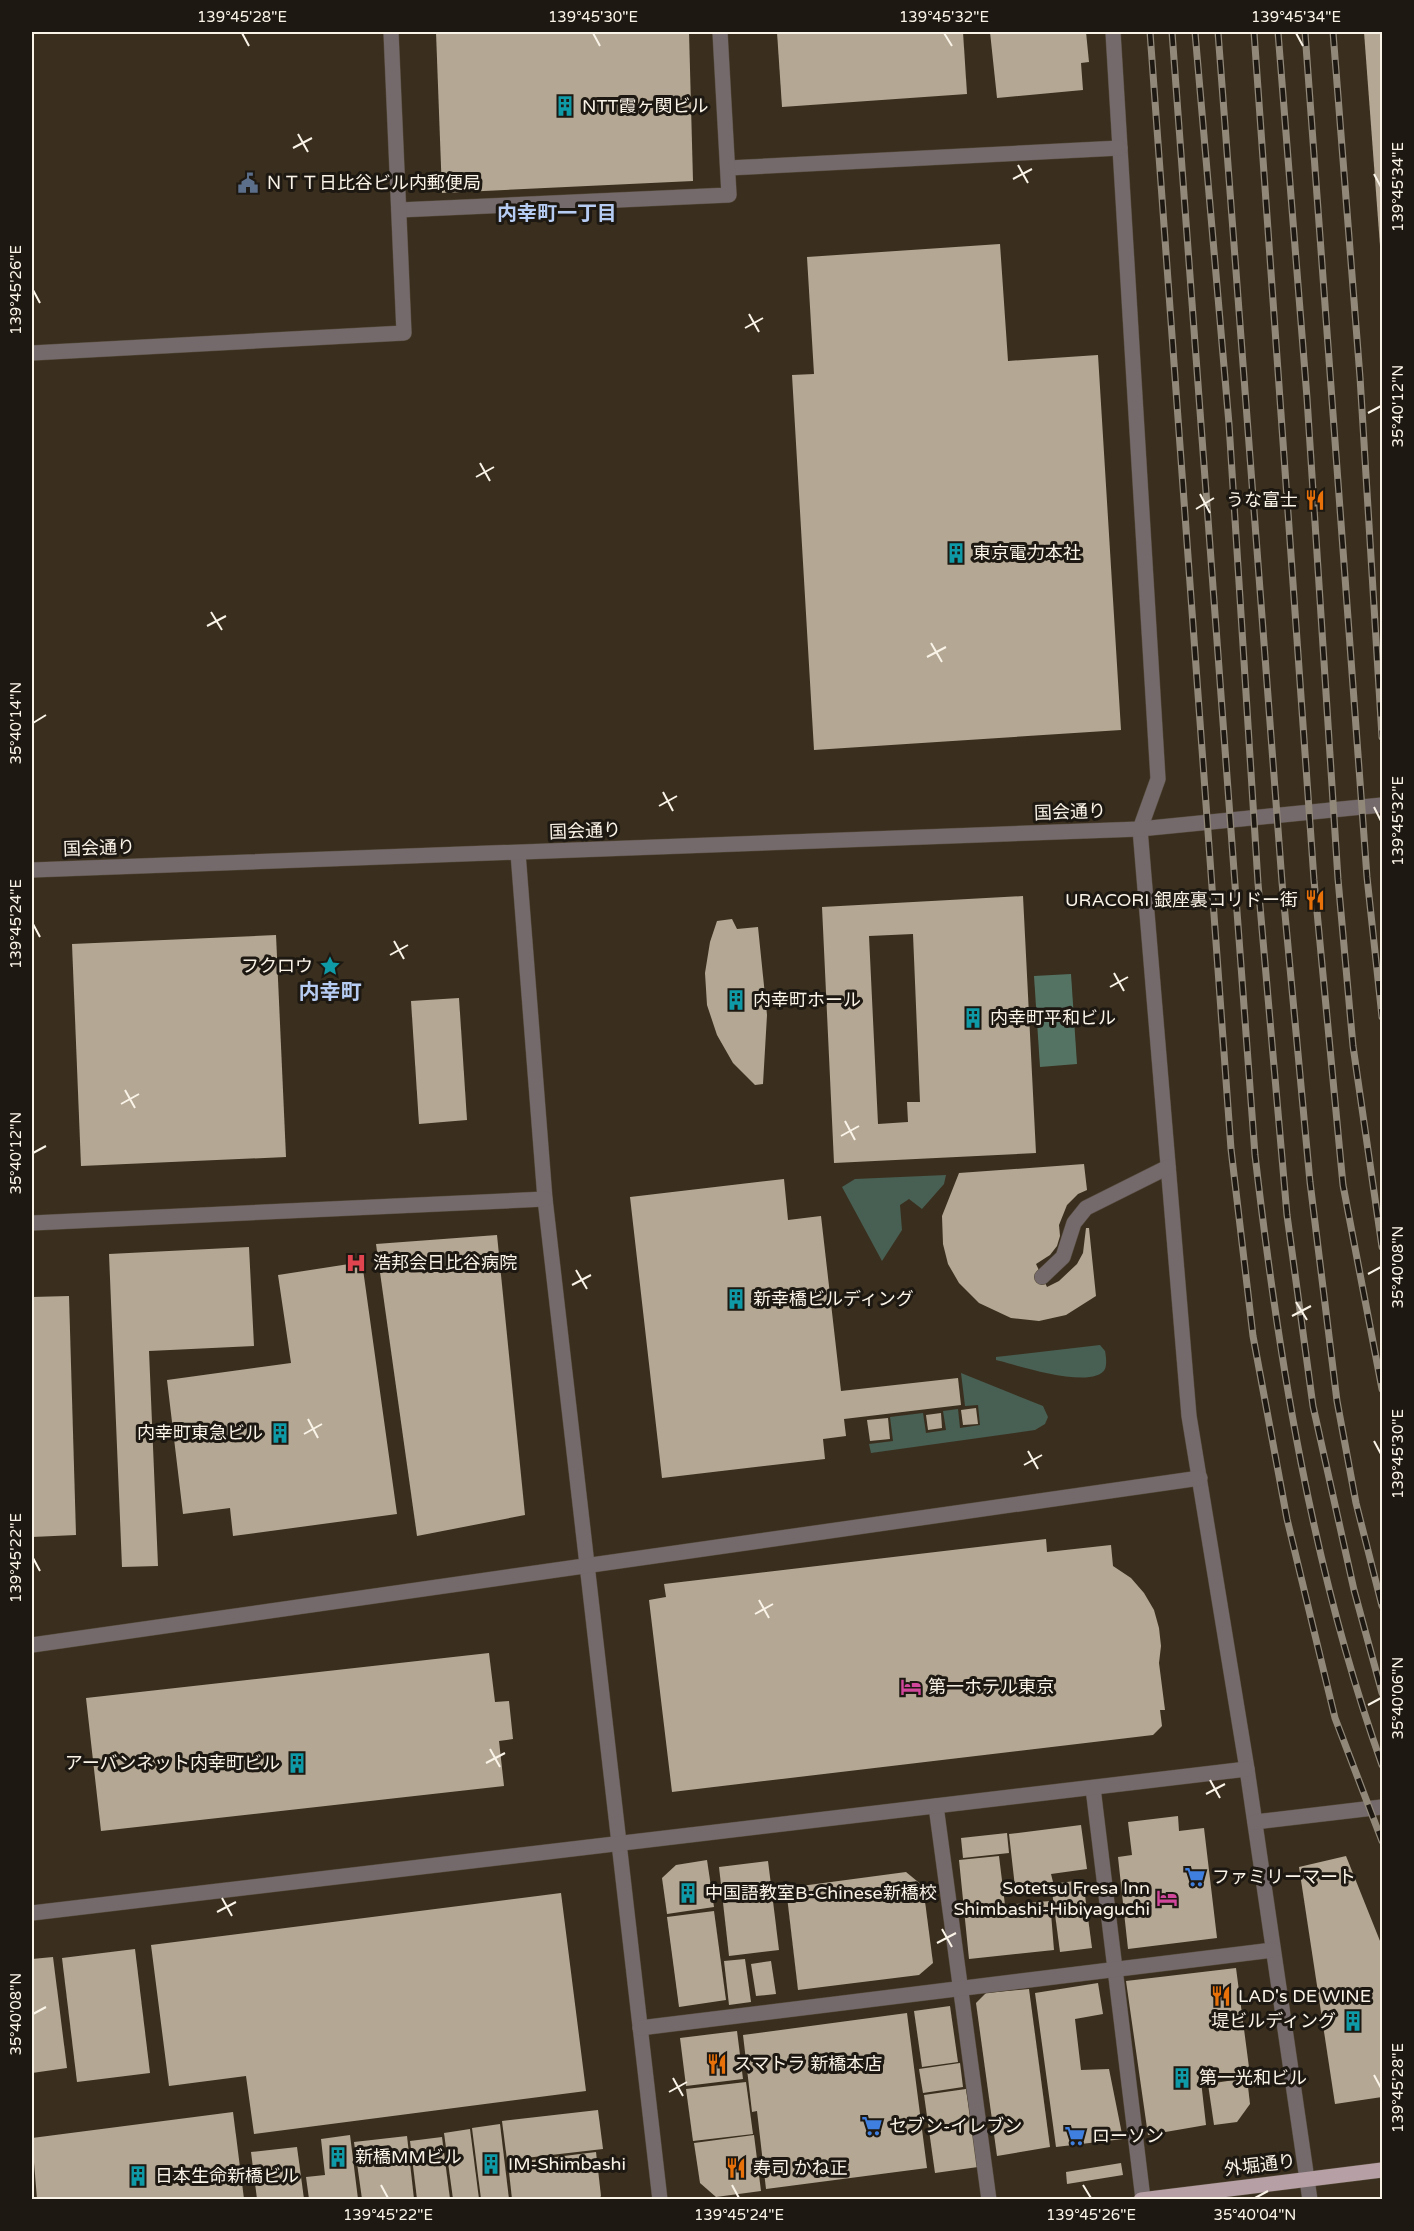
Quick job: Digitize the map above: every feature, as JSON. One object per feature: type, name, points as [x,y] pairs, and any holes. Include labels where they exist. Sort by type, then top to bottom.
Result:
[{"type":"main road","name":"外堀通り","points":[[1142,2199],[1383,2170]]},
{"type":"street","points":[[32,353],[404,333],[391,32]]},
{"type":"street","points":[[399,210],[729,195],[720,32]]},
{"type":"street","points":[[1113,32],[1158,779],[1140,829],[1189,1416],[1247,1769],[1310,2199]]},
{"type":"street","points":[[728,168],[1120,148]]},
{"type":"street","name":"国会通り","points":[[32,870],[1140,829],[1383,805]]},
{"type":"street","points":[[518,853],[545,1198],[660,2199]]},
{"type":"street","points":[[1042,1277],[1063,1257],[1076,1220],[1086,1208],[1168,1167]]},
{"type":"street","points":[[32,1223],[545,1198]]},
{"type":"street","points":[[32,1645],[1200,1478]]},
{"type":"street","points":[[32,1913],[1247,1769]]},
{"type":"street","points":[[1093,1788],[1142,2199]]},
{"type":"street","points":[[936,1806],[989,2199]]},
{"type":"street","points":[[1255,1822],[1383,1807]]},
{"type":"street","points":[[640,2028],[1273,1950]]},
{"type":"green space","points":[[1071,974],[1077,1064],[1040,1067],[1034,976]]},
{"type":"green space","points":[[946,1175],[944,1184],[922,1209],[909,1199],[900,1205],[902,1230],[882,1261],[842,1187],[855,1179]]},
{"type":"green space","points":[[1100,1345],[1105,1351],[1105,1369],[1098,1375],[1085,1377],[1053,1374],[996,1360],[996,1357]]},
{"type":"green space","points":[[961,1373],[1043,1406],[1048,1417],[1045,1424],[1035,1430],[871,1453],[869,1444],[893,1441],[890,1417],[923,1413],[926,1433],[946,1430],[943,1411],[958,1409],[960,1428],[980,1425],[978,1405],[965,1406]]},
{"type":"building","name":"NTT霞ヶ関ビル","points":[[436,32],[689,32],[693,181],[442,193]]},
{"type":"building","points":[[777,32],[963,32],[967,94],[782,107]]},
{"type":"building","points":[[990,32],[1086,32],[1089,62],[1081,63],[1083,90],[997,98]]},
{"type":"building","points":[[1364,32],[1382,32],[1382,259],[1381,259]]},
{"type":"building","name":"東京電力本社","points":[[1000,244],[1008,361],[1098,355],[1121,730],[814,750],[792,375],[814,374],[807,257]]},
{"type":"building","name":"内幸町平和ビル","points":[[1023,896],[1036,1153],[834,1163],[822,907]],"holes":[[[913,934],[920,1102],[907,1102],[908,1122],[878,1124],[869,936]]]},
{"type":"building","name":"内幸町ホール","points":[[732,919],[737,929],[758,927],[767,1015],[763,1084],[755,1085],[733,1063],[717,1035],[707,1005],[705,973],[710,942],[717,921]]},
{"type":"building","points":[[276,935],[286,1157],[81,1166],[72,944]]},
{"type":"building","points":[[459,998],[467,1120],[419,1124],[411,1001]]},
{"type":"building","points":[[1084,1164],[1087,1190],[1078,1194],[1067,1205],[1059,1225],[1060,1236],[1057,1246],[1050,1255],[1036,1264],[1047,1287],[1059,1281],[1077,1264],[1083,1253],[1086,1228],[1089,1228],[1096,1296],[1066,1315],[1039,1321],[1011,1318],[979,1303],[959,1283],[948,1264],[943,1244],[942,1216],[959,1173]]},
{"type":"building","name":"新幸橋ビルディング","points":[[784,1179],[788,1220],[821,1216],[841,1391],[958,1378],[961,1405],[844,1419],[846,1436],[823,1439],[825,1459],[662,1478],[630,1197]]},
{"type":"building","points":[[497,1235],[525,1515],[417,1536],[376,1244]]},
{"type":"building","points":[[249,1247],[254,1346],[149,1351],[158,1566],[122,1567],[109,1254]]},
{"type":"building","name":"内幸町東急ビル","points":[[362,1262],[397,1514],[233,1536],[230,1508],[183,1514],[167,1380],[291,1363],[278,1275]]},
{"type":"building","points":[[69,1296],[76,1535],[32,1537],[32,1297]]},
{"type":"building","points":[[976,1408],[978,1424],[963,1425],[961,1410]]},
{"type":"building","points":[[941,1413],[942,1428],[928,1430],[926,1415]]},
{"type":"building","points":[[888,1418],[890,1439],[870,1441],[867,1420]]},
{"type":"building","name":"第一ホテル東京","points":[[1046,1539],[1047,1552],[1111,1545],[1113,1566],[1131,1578],[1144,1593],[1154,1610],[1161,1646],[1159,1663],[1165,1710],[1160,1710],[1162,1726],[1153,1735],[672,1792],[649,1600],[666,1597],[664,1584]]},
{"type":"building","name":"アーバンネット内幸町ビル","points":[[489,1653],[495,1702],[509,1701],[513,1739],[499,1741],[504,1786],[101,1831],[86,1698]]},
{"type":"building","name":"Sotetsu Fresa Inn Shimbashi-Hibiyaguchi","points":[[1178,1816],[1179,1831],[1204,1828],[1217,1938],[1128,1949],[1118,1857],[1132,1855],[1128,1822]]},
{"type":"building","points":[[1081,1825],[1087,1869],[1051,1874],[1053,1882],[1015,1887],[1009,1834]]},
{"type":"building","points":[[1007,1833],[1009,1853],[963,1858],[961,1838]]},
{"type":"building","points":[[999,1856],[1005,1905],[1050,1901],[1054,1950],[969,1959],[959,1860]]},
{"type":"building","name":"堤ビルディング","points":[[1346,1856],[1382,1946],[1382,2097],[1335,2104],[1299,1867]]},
{"type":"building","name":"中国語教室B-Chinese新橋校","points":[[707,1860],[714,1907],[667,1914],[662,1878],[676,1865]]},
{"type":"building","points":[[768,1861],[779,1950],[729,1956],[719,1867]]},
{"type":"building","points":[[906,1872],[923,1886],[933,1963],[919,1975],[798,1990],[786,1888]]},
{"type":"building","points":[[1083,1880],[1092,1948],[1060,1952],[1051,1884]]},
{"type":"building","points":[[561,1893],[586,2091],[254,2134],[246,2076],[169,2086],[151,1945]]},
{"type":"building","points":[[714,1911],[726,2000],[679,2007],[667,1917]]},
{"type":"building","points":[[135,1949],[150,2073],[77,2082],[62,1958]]},
{"type":"building","points":[[53,1957],[67,2068],[32,2073],[32,1959]]},
{"type":"building","points":[[745,1959],[751,2002],[729,2005],[724,1961]]},
{"type":"building","points":[[771,1961],[776,1994],[756,1996],[751,1964]]},
{"type":"building","name":"第一光和ビル","points":[[1236,1968],[1250,2075],[1201,2081],[1206,2125],[1148,2135],[1126,1981]]},
{"type":"building","points":[[1098,1983],[1103,2014],[1075,2019],[1081,2070],[1109,2069],[1123,2139],[1056,2147],[1035,1993]]},
{"type":"building","points":[[1029,1989],[1050,2147],[997,2156],[976,2003],[986,1993]]},
{"type":"building","points":[[950,2006],[958,2062],[922,2067],[914,2011]]},
{"type":"building","points":[[907,2013],[927,2168],[766,2189],[757,2111],[752,2112],[743,2035]]},
{"type":"building","points":[[737,2031],[743,2079],[686,2086],[680,2038]]},
{"type":"building","points":[[960,2063],[963,2087],[923,2093],[919,2069]]},
{"type":"building","points":[[1247,2078],[1250,2104],[1237,2122],[1214,2125],[1208,2084]]},
{"type":"building","points":[[746,2082],[753,2134],[693,2141],[686,2089]]},
{"type":"building","points":[[966,2089],[978,2167],[935,2173],[924,2095]]},
{"type":"building","points":[[598,2110],[603,2149],[507,2160],[502,2121]]},
{"type":"building","name":"日本生命新橋ビル","points":[[233,2112],[244,2199],[37,2199],[32,2138]]},
{"type":"building","name":"IM-Shimbashi","points":[[500,2124],[509,2199],[481,2199],[472,2128]]},
{"type":"building","points":[[470,2129],[479,2199],[453,2199],[444,2133]]},
{"type":"building","name":"新橋MMビル","points":[[350,2135],[358,2199],[309,2199],[306,2177],[325,2175],[321,2139]]},
{"type":"building","points":[[754,2135],[761,2191],[716,2197],[700,2183],[694,2143]]},
{"type":"building","points":[[407,2136],[414,2199],[362,2199],[354,2142]]},
{"type":"building","points":[[442,2137],[450,2199],[417,2199],[410,2141]]},
{"type":"building","points":[[297,2147],[304,2199],[257,2199],[251,2152]]},
{"type":"building","points":[[596,2152],[601,2196],[599,2199],[512,2199],[508,2163]]},
{"type":"building","points":[[1121,2163],[1123,2175],[1067,2184],[1066,2172]]},
{"type":"railway","points":[[1150,32],[1231,1149],[1253,1336],[1287,1519],[1335,1718],[1382,1841]]},
{"type":"railway","points":[[1172,32],[1255,1155],[1264,1233],[1287,1387],[1317,1540],[1357,1691],[1382,1765]]},
{"type":"railway","points":[[1195,32],[1229,424],[1258,883],[1287,1215],[1313,1406],[1354,1590],[1382,1693]]},
{"type":"railway","points":[[1218,32],[1282,882],[1310,1182],[1337,1401],[1356,1503],[1382,1606]]},
{"type":"railway","points":[[1254,32],[1314,880],[1343,1185],[1382,1389]]},
{"type":"railway","points":[[1278,32],[1307,398],[1338,879],[1353,1046],[1382,1247]]},
{"type":"railway","points":[[1305,32],[1367,877],[1382,1017]]},
{"type":"railway","points":[[1333,32],[1360,377],[1382,737]]},
{"type":"place","name":"NTT霞ヶ関ビル","points":[[565,106]]},
{"type":"place","name":"ＮＴＴ日比谷ビル内郵便局","points":[[248,183]]},
{"type":"place","name":"うな富士","points":[[1315,500]]},
{"type":"place","name":"東京電力本社","points":[[956,553]]},
{"type":"place","name":"URACORI 銀座裏コリドー街","points":[[1315,900]]},
{"type":"place","name":"フクロウ","points":[[330,966]]},
{"type":"place","name":"内幸町ホール","points":[[736,1000]]},
{"type":"place","name":"内幸町平和ビル","points":[[973,1018]]},
{"type":"place","name":"浩邦会日比谷病院","points":[[356,1263]]},
{"type":"place","name":"新幸橋ビルディング","points":[[736,1299]]},
{"type":"place","name":"内幸町東急ビル","points":[[280,1433]]},
{"type":"place","name":"第一ホテル東京","points":[[911,1687]]},
{"type":"place","name":"アーバンネット内幸町ビル","points":[[297,1763]]},
{"type":"place","name":"ファミリーマート","points":[[1195,1877]]},
{"type":"place","name":"中国語教室B-Chinese新橋校","points":[[688,1893]]},
{"type":"place","name":"Sotetsu Fresa Inn Shimbashi-Hibiyaguchi","points":[[1167,1898]]},
{"type":"place","name":"LAD's DE WINE","points":[[1221,1996]]},
{"type":"place","name":"堤ビルディング","points":[[1353,2021]]},
{"type":"place","name":"スマトラ 新橋本店","points":[[717,2064]]},
{"type":"place","name":"第一光和ビル","points":[[1182,2078]]},
{"type":"place","name":"セブン-イレブン","points":[[872,2126]]},
{"type":"place","name":"ローソン","points":[[1075,2136]]},
{"type":"place","name":"新橋MMビル","points":[[338,2157]]},
{"type":"place","name":"IM-Shimbashi","points":[[491,2164]]},
{"type":"place","name":"寿司 かね正","points":[[736,2168]]},
{"type":"place","name":"日本生命新橋ビル","points":[[138,2176]]},
{"type":"district","name":"内幸町一丁目","points":[[557,213]]},
{"type":"district","name":"内幸町","points":[[330,992]]}]
